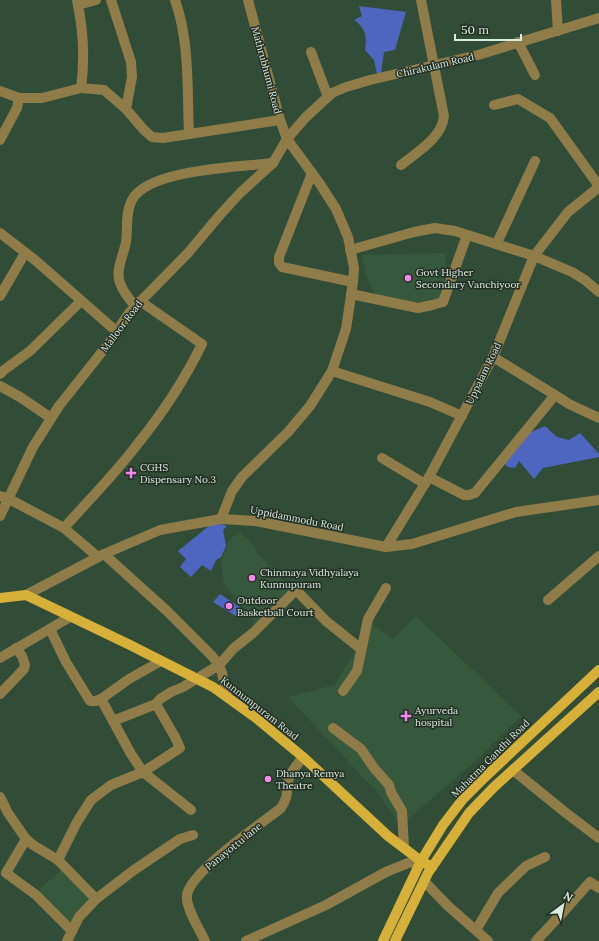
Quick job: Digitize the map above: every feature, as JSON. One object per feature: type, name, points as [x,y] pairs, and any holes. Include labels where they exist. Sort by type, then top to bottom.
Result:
[{"type":"main road","name":"Uppidammodu Road","points":[[0,598],[26,595]]},
{"type":"main road","name":"Kunnumpuram Road","points":[[26,595],[198,678],[227,696],[303,757],[388,836],[421,861],[432,867]]},
{"type":"main road","name":"Mahatma Gandhi Road","points":[[383,941],[421,861],[443,825],[463,799],[599,670]]},
{"type":"main road","points":[[395,941],[432,867],[469,813],[513,770],[599,692]]},
{"type":"street","points":[[81,88],[84,67],[77,2],[96,0]]},
{"type":"street","points":[[111,0],[130,62],[132,77],[126,109]]},
{"type":"street","points":[[175,0],[182,21],[185,48],[189,134]]},
{"type":"street","name":"Mathrubhumi Road","points":[[221,519],[232,491],[242,477],[288,432],[310,406],[332,371],[346,329],[354,268],[348,237],[336,209],[287,139],[280,120],[248,0]]},
{"type":"street","points":[[401,165],[430,142],[443,124],[444,116],[421,0]]},
{"type":"street","points":[[556,0],[558,31]]},
{"type":"street","name":"Chirakulam Road","points":[[287,139],[305,118],[332,93],[346,87],[478,56],[518,42],[599,18]]},
{"type":"street","points":[[518,42],[535,74]]},
{"type":"street","points":[[311,52],[328,97]]},
{"type":"street","points":[[0,92],[19,98],[42,98],[81,88],[104,90],[126,109],[152,137],[163,138],[280,120]]},
{"type":"street","points":[[0,140],[16,108],[19,98]]},
{"type":"street","points":[[494,105],[518,99],[550,118],[599,186]]},
{"type":"street","name":"Malloor Road","points":[[0,516],[4,498],[51,418],[109,343],[116,331],[137,304],[188,253],[240,193],[273,164],[287,139]]},
{"type":"street","points":[[497,244],[535,161]]},
{"type":"street","points":[[64,528],[136,447],[188,372],[202,344],[137,304],[124,292],[119,283],[119,273],[126,242],[127,216],[132,200],[138,192],[155,182],[191,172],[273,164]]},
{"type":"street","points":[[312,173],[279,257],[279,263],[282,267],[353,282]]},
{"type":"street","name":"Uppalam Road","points":[[386,547],[427,480],[493,357],[534,256],[568,212],[599,186]]},
{"type":"street","points":[[350,250],[414,232],[435,228],[455,231],[534,256],[572,272],[585,280],[599,292]]},
{"type":"street","points":[[0,233],[116,331]]},
{"type":"street","points":[[351,294],[418,308],[443,302],[467,235]]},
{"type":"street","points":[[0,296],[25,253]]},
{"type":"street","points":[[0,374],[30,351],[81,301]]},
{"type":"street","points":[[493,357],[569,404],[599,418]]},
{"type":"street","points":[[332,371],[430,402],[462,416]]},
{"type":"street","points":[[0,386],[20,397],[51,418]]},
{"type":"street","points":[[382,458],[427,480],[464,495],[475,493],[555,395]]},
{"type":"street","points":[[4,498],[64,528],[101,555],[172,616],[219,665],[227,696]]},
{"type":"street","name":"Uppidammodu Road","points":[[26,595],[101,555],[160,530],[221,519],[256,521],[386,547],[412,544],[516,512],[599,500]]},
{"type":"street","points":[[548,600],[599,556]]},
{"type":"street","points":[[343,691],[357,671],[361,649],[368,627],[368,619],[386,588]]},
{"type":"street","points":[[113,722],[156,704],[160,699],[171,692],[183,687],[219,665],[234,648],[253,633],[296,590],[326,621],[361,649]]},
{"type":"street","points":[[0,658],[70,617]]},
{"type":"street","points":[[50,629],[66,662],[90,701],[94,702],[101,699],[129,679],[161,661]]},
{"type":"street","points":[[0,694],[24,669],[24,661],[16,648]]},
{"type":"street","points":[[101,699],[131,754],[143,772],[191,810]]},
{"type":"street","points":[[58,860],[77,822],[91,800],[110,785],[143,772],[180,748],[156,704]]},
{"type":"street","points":[[333,728],[360,749],[389,785],[391,792],[402,811],[404,848]]},
{"type":"street","name":"Panayottu lane","points":[[205,941],[189,908],[187,896],[190,887],[204,869],[281,808],[288,792],[288,781],[292,771],[303,757]]},
{"type":"street","points":[[513,770],[566,814],[599,838]]},
{"type":"street","points":[[0,797],[8,813],[26,838],[58,860],[96,899]]},
{"type":"street","points":[[67,941],[79,917],[96,899],[134,870],[180,839],[192,834]]},
{"type":"street","points":[[26,838],[6,872],[36,895],[72,931]]},
{"type":"street","points":[[476,930],[498,893],[526,866],[545,857]]},
{"type":"street","points":[[246,941],[326,905],[386,872],[421,861]]},
{"type":"street","points":[[424,881],[448,906],[488,941]]},
{"type":"street","points":[[536,941],[590,882],[599,888]]},
{"type":"shaded area","points":[[359,6],[406,12],[395,50],[384,52],[381,73],[377,74],[374,60],[365,50],[365,33],[361,26],[354,20],[362,16]]},
{"type":"shaded area","name":"Govt Higher Secondary Vanchiyoor","points":[[445,253],[448,281],[441,298],[417,302],[398,303],[376,297],[366,275],[362,255]]},
{"type":"shaded area","points":[[545,426],[557,437],[569,440],[580,433],[599,454],[599,457],[543,468],[534,479],[519,461],[515,468],[508,467],[503,462],[529,433]]},
{"type":"shaded area","points":[[214,522],[227,526],[223,530],[226,546],[221,557],[216,560],[211,571],[202,565],[191,577],[180,567],[186,559],[178,551]]},
{"type":"shaded area","name":"Chinmaya Vidhyalaya Kunnupuram","points":[[240,531],[255,547],[257,553],[293,591],[256,624],[224,584],[221,562],[229,540]]},
{"type":"shaded area","name":"Outdoor Basketball Court","points":[[220,594],[244,610],[239,618],[213,602]]},
{"type":"shaded area","points":[[416,616],[521,716],[478,759],[401,825],[374,789],[288,697],[334,685],[373,624],[393,639]]},
{"type":"shaded area","points":[[62,870],[93,899],[71,922],[37,891]]},
{"type":"place","name":"Govt Higher Secondary Vanchiyoor","points":[[408,278]]},
{"type":"place","name":"CGHS Dispensary No.3","points":[[131,473]]},
{"type":"place","name":"Chinmaya Vidhyalaya Kunnupuram","points":[[252,578]]},
{"type":"place","name":"Outdoor Basketball Court","points":[[229,606]]},
{"type":"place","name":"Ayurveda hospital","points":[[406,716]]},
{"type":"place","name":"Dhanya Remya Theatre","points":[[268,779]]}]
